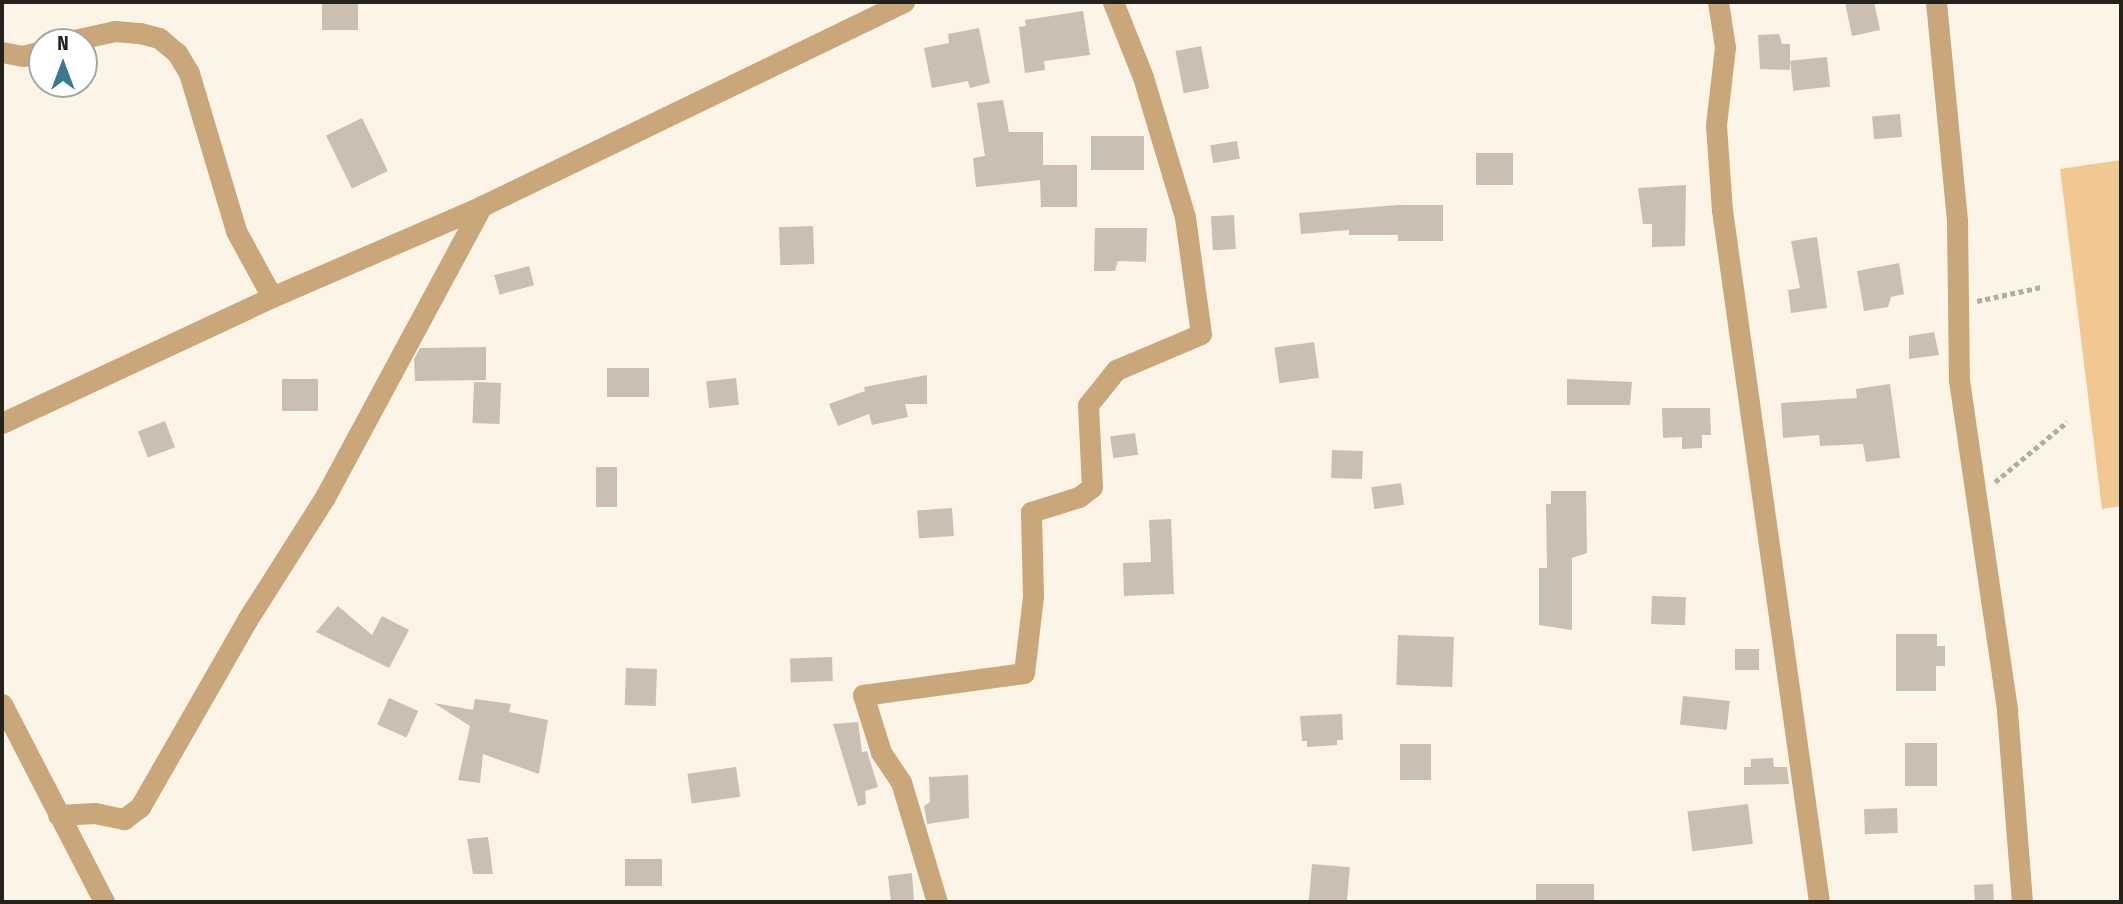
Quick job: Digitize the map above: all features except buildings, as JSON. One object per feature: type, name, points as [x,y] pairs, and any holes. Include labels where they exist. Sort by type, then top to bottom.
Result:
[{"type":"street","points":[[2,423],[272,297],[482,206],[904,2]]},
{"type":"street","points":[[937,902],[901,782],[881,752],[863,695],[1024,673],[1033,596],[1031,512],[1079,497],[1092,487],[1088,405],[1116,370],[1201,334],[1185,217],[1143,78],[1113,2]]},
{"type":"street","points":[[1718,2],[1725,47],[1716,125],[1722,210],[1819,902]]},
{"type":"street","points":[[1936,2],[1957,220],[1959,380],[1974,499],[2007,711],[2022,902]]},
{"type":"street","points":[[98,35],[114,31],[140,33],[159,38],[177,52],[189,73],[236,231],[272,297]]},
{"type":"street","points":[[2,52],[28,55]]},
{"type":"street","points":[[58,815],[95,813],[124,819],[140,807],[247,620],[325,497],[482,206]]},
{"type":"street","points":[[2,704],[104,902]]},
{"type":"path","points":[[1956,306],[2041,287]]},
{"type":"path","points":[[1974,499],[2067,422]]},
{"type":"shaded area","points":[[2121,160],[2121,506],[2102,509],[2060,169]]}]
